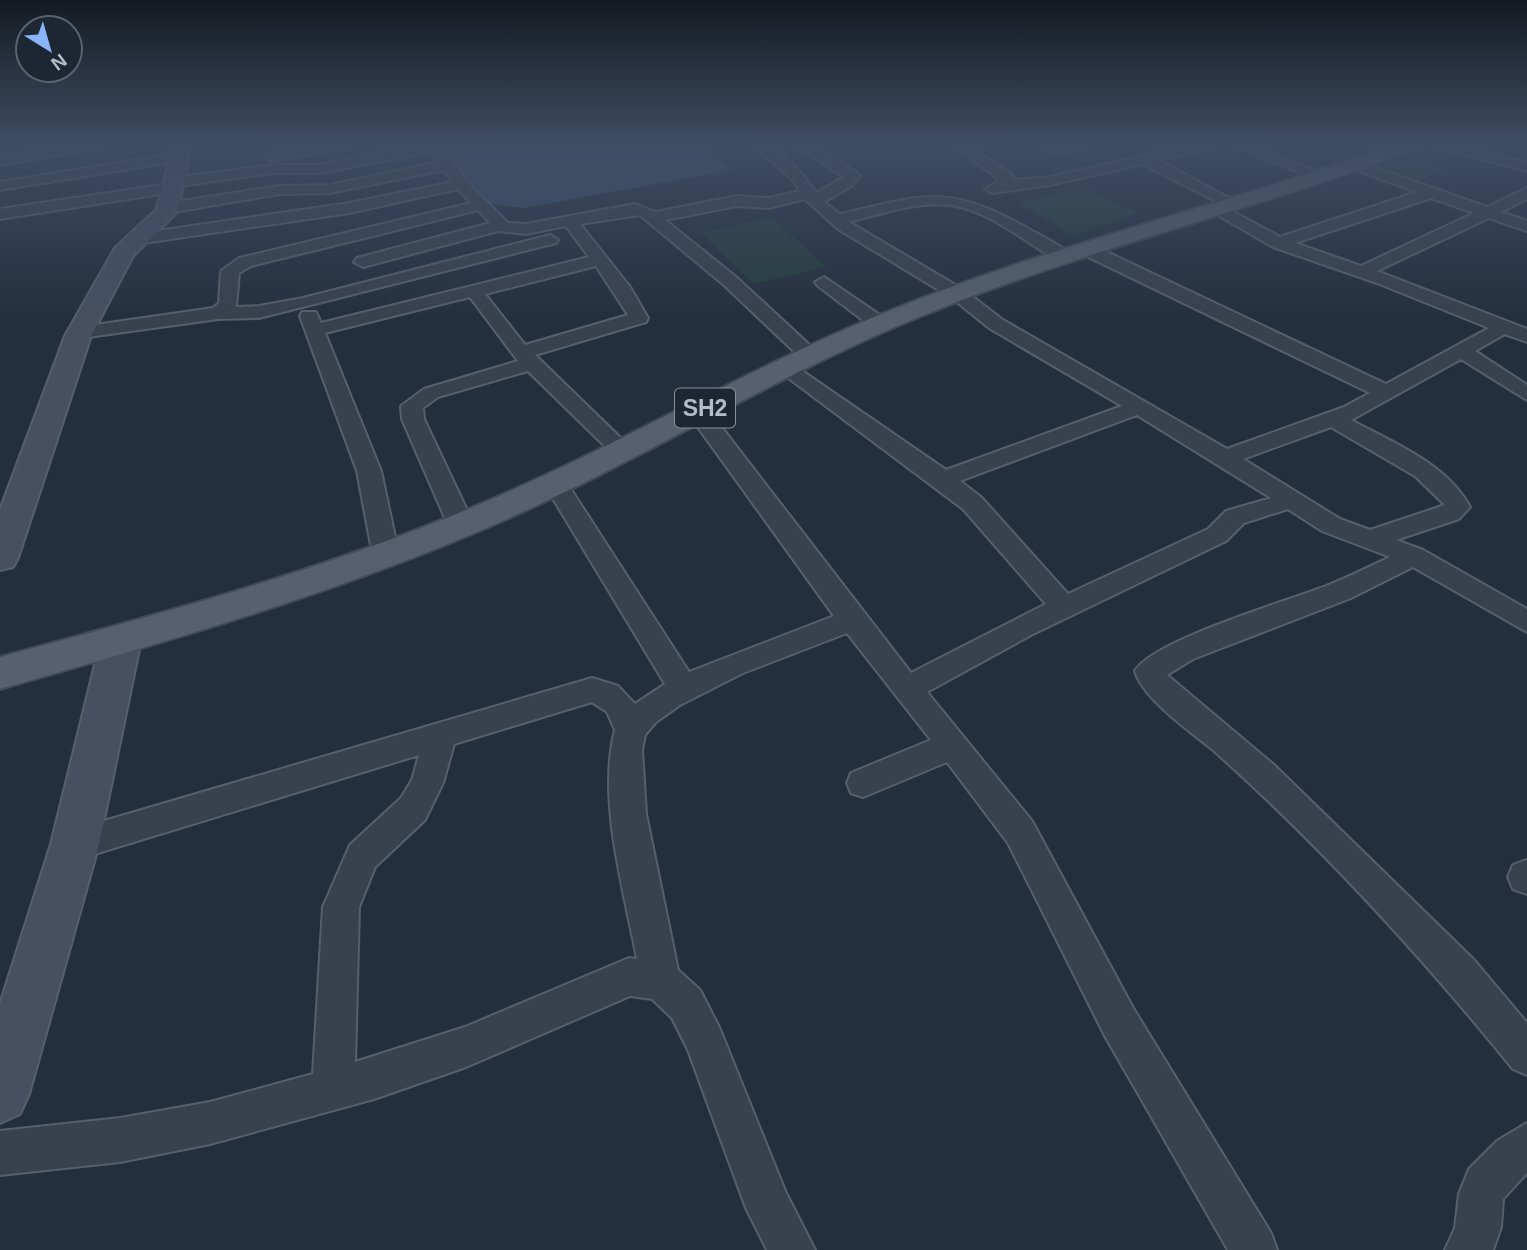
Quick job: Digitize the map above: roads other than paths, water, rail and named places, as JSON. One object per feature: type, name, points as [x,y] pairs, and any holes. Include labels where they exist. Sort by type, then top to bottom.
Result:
[{"type":"main road","name":"SH2","points":[[0,673],[250,603],[386,556],[555,482],[797,361],[880,324],[1075,253],[1237,202]]},
{"type":"street","points":[[0,214],[52,202]]},
{"type":"street","points":[[0,558],[80,332],[111,271],[137,239],[155,224],[164,202]]},
{"type":"street","points":[[137,239],[375,202]]},
{"type":"street","points":[[478,202],[500,225],[515,230],[575,227]]},
{"type":"street","points":[[656,217],[730,202]]},
{"type":"street","points":[[818,202],[836,220],[958,295],[996,324],[1225,458],[1331,526],[1414,556],[1527,622]]},
{"type":"street","points":[[836,220],[922,202]]},
{"type":"street","points":[[958,202],[1387,393]]},
{"type":"street","points":[[1218,202],[1279,243],[1527,336]]},
{"type":"street","points":[[1279,243],[1399,202]]},
{"type":"street","points":[[1459,202],[1527,226]]},
{"type":"street","points":[[1361,272],[1514,202]]},
{"type":"street","points":[[218,313],[228,305],[230,271],[244,262],[480,205]]},
{"type":"street","points":[[80,332],[218,313],[259,312],[304,303],[635,209],[656,217],[797,361],[972,503],[1064,607]]},
{"type":"street","points":[[363,262],[500,225]]},
{"type":"street","points":[[461,525],[413,419],[412,406],[430,393],[639,318],[624,291],[575,227]]},
{"type":"street","points":[[315,330],[600,260]]},
{"type":"street","points":[[824,282],[880,324]]},
{"type":"street","points":[[474,291],[525,359],[622,450]]},
{"type":"street","points":[[304,303],[369,471],[386,556]]},
{"type":"street","points":[[1225,458],[1333,419],[1387,393],[1504,327]]},
{"type":"street","points":[[1462,351],[1527,394]]},
{"type":"street","points":[[1500,378],[1527,370]]},
{"type":"street","points":[[943,478],[1140,407]]},
{"type":"street","points":[[698,412],[906,690],[953,745],[1020,832],[1119,1022],[1254,1250]]},
{"type":"street","points":[[1333,419],[1421,470],[1456,496],[1458,507],[1450,513],[1367,540]]},
{"type":"street","points":[[555,482],[683,688]]},
{"type":"street","points":[[906,690],[1064,607],[1217,535],[1235,517],[1291,500]]},
{"type":"street","points":[[1414,556],[1341,591],[1183,651],[1150,671],[1152,678],[1162,688],[1263,775],[1460,974],[1527,1055]]},
{"type":"street","points":[[631,730],[655,706],[683,688],[721,670],[853,620]]},
{"type":"street","points":[[0,1094],[75,844],[121,640]]},
{"type":"street","points":[[75,844],[592,690],[608,693],[620,704],[631,730],[624,767],[661,981]]},
{"type":"street","points":[[333,1089],[341,907],[362,856],[413,809],[427,783],[441,735]]},
{"type":"street","points":[[863,783],[953,745]]},
{"type":"street","points":[[0,1153],[120,1140],[210,1123],[333,1089],[466,1047],[629,977],[661,981],[686,1004],[700,1032],[769,1208],[792,1250]]},
{"type":"street","points":[[1468,1250],[1480,1229],[1479,1201],[1495,1170],[1524,1153]]},
{"type":"water","points":[[487,202],[554,202],[523,208]]}]
